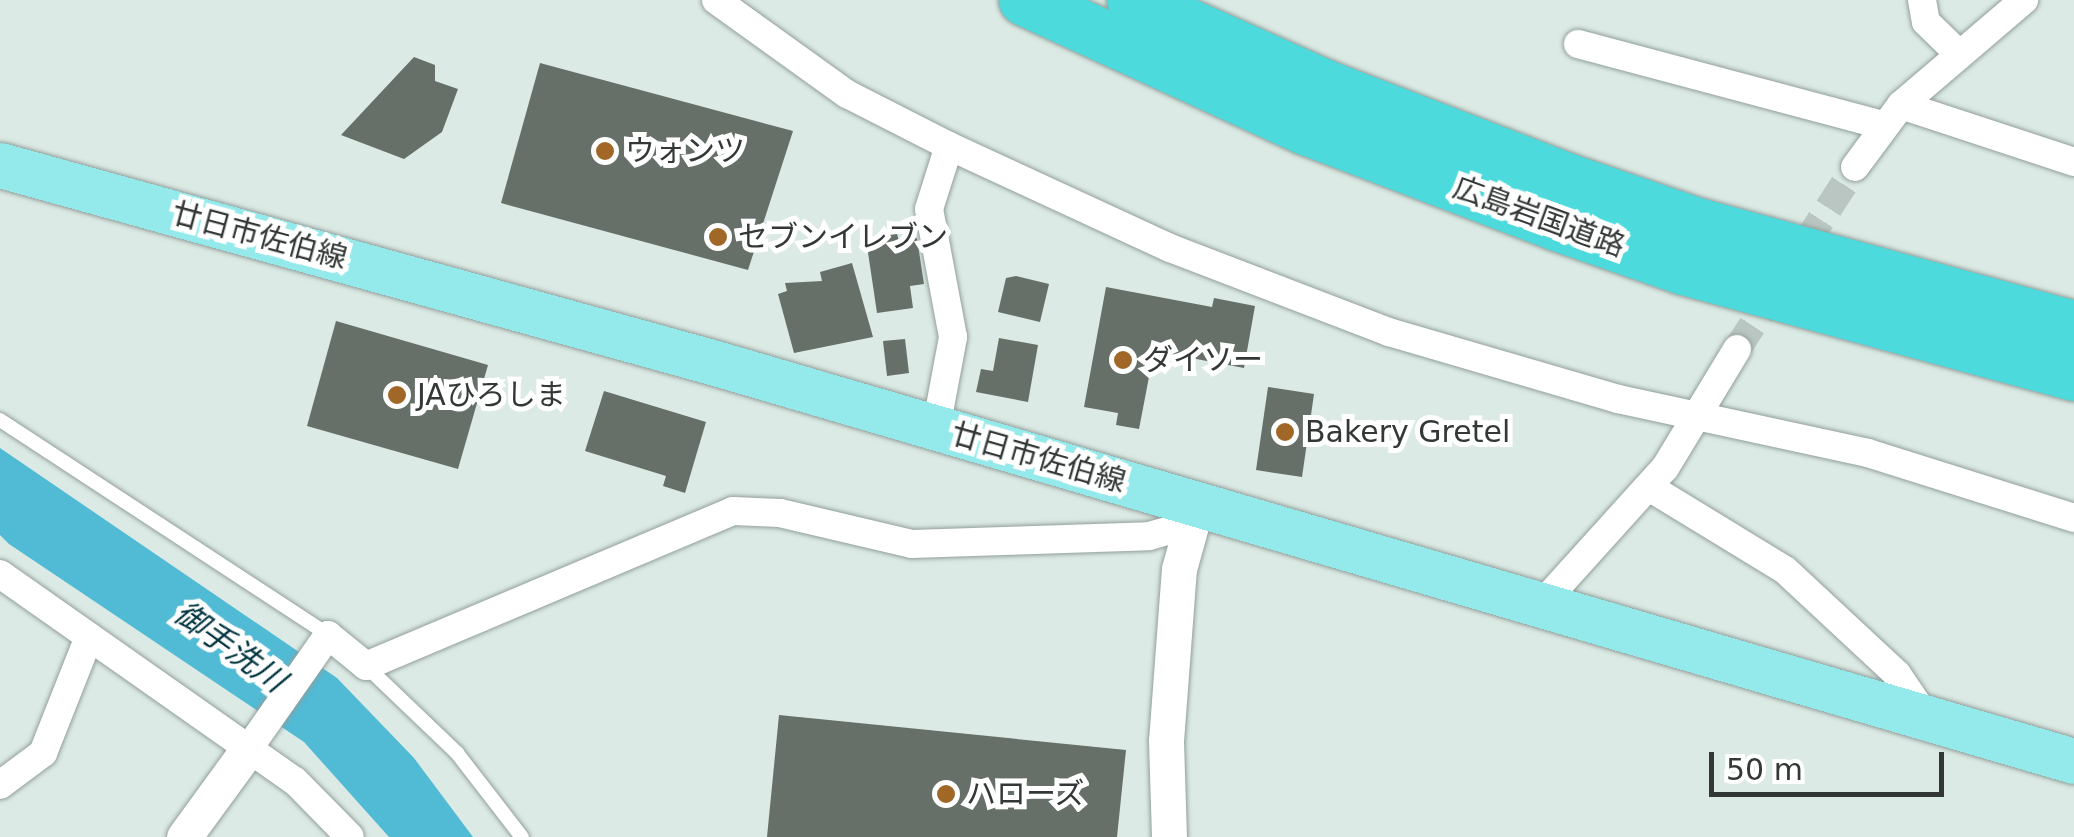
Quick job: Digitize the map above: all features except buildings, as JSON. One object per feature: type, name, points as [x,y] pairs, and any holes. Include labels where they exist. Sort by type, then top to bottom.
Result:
[{"type":"highway","name":"広島岩国道路","points":[[1025,0],[1306,128],[1557,226],[1684,269],[2074,375]]},
{"type":"highway","name":"広島岩国道路","points":[[1132,0],[1324,85],[1590,187],[2074,327]]},
{"type":"main road","name":"廿日市佐伯線","points":[[0,165],[936,428],[1193,514],[1541,605],[2074,760]]},
{"type":"street","points":[[716,0],[847,94],[949,146],[1170,248],[1388,332],[1698,414],[1868,453],[2074,518]]},
{"type":"street","points":[[1922,0],[1926,22],[1960,56]]},
{"type":"street","points":[[1855,167],[1892,115],[2024,0]]},
{"type":"street","points":[[1578,44],[1892,115],[2074,162]]},
{"type":"street","points":[[936,428],[953,337],[929,208],[949,146]]},
{"type":"street","points":[[1541,605],[1649,488],[1737,349]]},
{"type":"street","points":[[1649,488],[1774,560],[1897,674],[1926,718]]},
{"type":"street","points":[[184,837],[319,643],[366,666],[733,511],[780,513],[912,544],[1150,536],[1193,514]]},
{"type":"street","points":[[1169,837],[1166,741],[1193,514]]},
{"type":"street","points":[[0,574],[89,637],[256,738],[350,837]]},
{"type":"street","points":[[0,785],[42,753],[89,637]]},
{"type":"lane","points":[[0,420],[319,643]]},
{"type":"lane","points":[[366,666],[457,753],[522,837]]},
{"type":"water","name":"御手洗川","points":[[0,448],[337,678],[414,758],[473,837],[389,837],[304,742],[9,544],[0,535]]},
{"type":"tunnel","points":[[1737,349],[1855,167]]},
{"type":"place","name":"ウォンツ","points":[[605,151]]},
{"type":"place","name":"セブンイレブン","points":[[718,237]]},
{"type":"place","name":"ダイソー","points":[[1123,360]]},
{"type":"place","name":"JAひろしま","points":[[397,395]]},
{"type":"place","name":"Bakery Gretel","points":[[1285,432]]},
{"type":"place","name":"ハローズ","points":[[946,794]]}]
